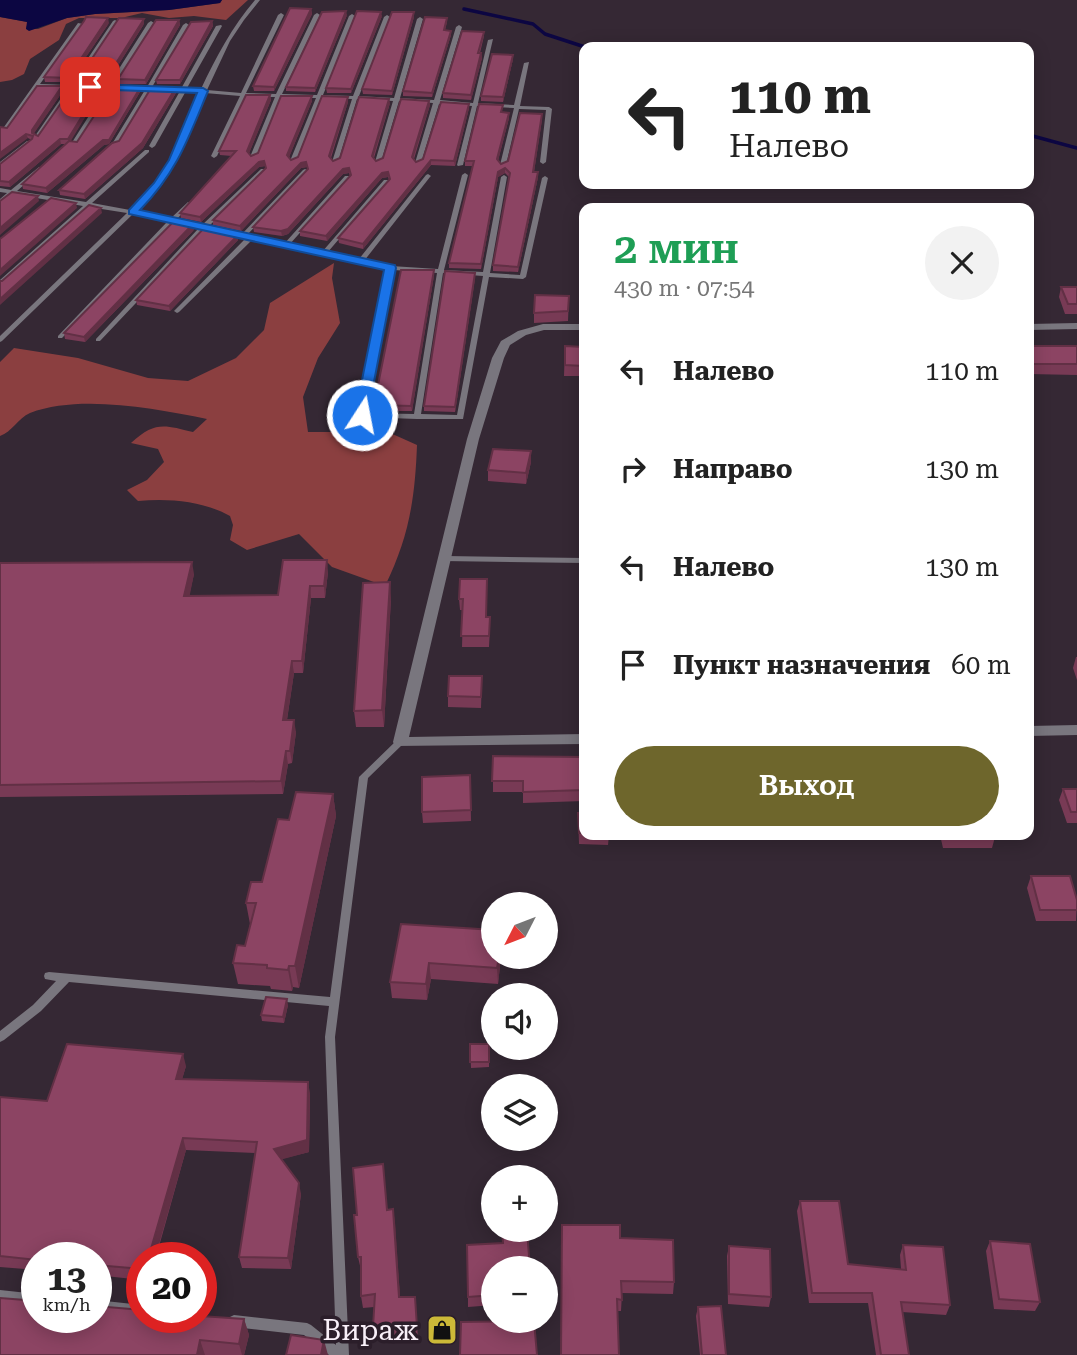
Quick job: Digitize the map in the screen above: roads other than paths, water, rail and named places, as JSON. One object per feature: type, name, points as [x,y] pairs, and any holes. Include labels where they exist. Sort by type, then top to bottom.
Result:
[{"type":"street","points":[[1034,327],[1077,326]]},
{"type":"street","points":[[579,327],[543,327],[522,333],[505,342],[473,439],[400,742],[579,739]]},
{"type":"street","points":[[1034,731],[1077,730]]},
{"type":"lane","points":[[2,336],[159,185],[174,160],[203,91],[238,26],[258,0]]},
{"type":"lane","points":[[214,156],[281,15]]},
{"type":"lane","points":[[253,158],[278,96],[317,15]]},
{"type":"lane","points":[[293,160],[352,16]]},
{"type":"lane","points":[[335,162],[355,97],[387,17]]},
{"type":"lane","points":[[378,162],[420,19]]},
{"type":"lane","points":[[38,136],[115,22]]},
{"type":"lane","points":[[74,144],[151,23]]},
{"type":"lane","points":[[6,128],[80,24]]},
{"type":"lane","points":[[115,144],[186,25]]},
{"type":"lane","points":[[0,283],[150,148],[186,89],[219,26]]},
{"type":"lane","points":[[418,163],[459,27]]},
{"type":"lane","points":[[460,165],[491,40]]},
{"type":"lane","points":[[503,165],[527,64]]},
{"type":"lane","points":[[36,86],[186,89],[242,95],[355,97],[549,109],[543,162]]},
{"type":"lane","points":[[0,165],[29,142]]},
{"type":"lane","points":[[0,202],[44,165]]},
{"type":"lane","points":[[99,340],[203,228],[263,170]]},
{"type":"lane","points":[[177,311],[305,171]]},
{"type":"lane","points":[[417,417],[439,273],[465,175]]},
{"type":"lane","points":[[360,261],[428,176]]},
{"type":"lane","points":[[285,246],[347,177]]},
{"type":"lane","points":[[391,268],[362,415],[460,417],[504,177]]},
{"type":"lane","points":[[0,190],[133,212],[391,268],[523,277],[545,178]]},
{"type":"lane","points":[[323,254],[386,181]]},
{"type":"lane","points":[[40,207],[60,190]]},
{"type":"lane","points":[[60,337],[196,195]]},
{"type":"lane","points":[[446,559],[579,561]]},
{"type":"lane","points":[[341,1355],[330,1037],[364,778],[400,742]]},
{"type":"lane","points":[[49,976],[335,1002]]},
{"type":"lane","points":[[0,1038],[37,1008],[66,978]]},
{"type":"lane","points":[[0,1296],[21,1298]]},
{"type":"lane","points":[[217,1319],[307,1329],[341,1355]]},
{"type":"waterway","points":[[464,9],[533,24],[545,34],[579,45]]},
{"type":"waterway","points":[[1034,136],[1077,148]]},
{"type":"place","name":"Вираж","points":[[442,1330]]}]
